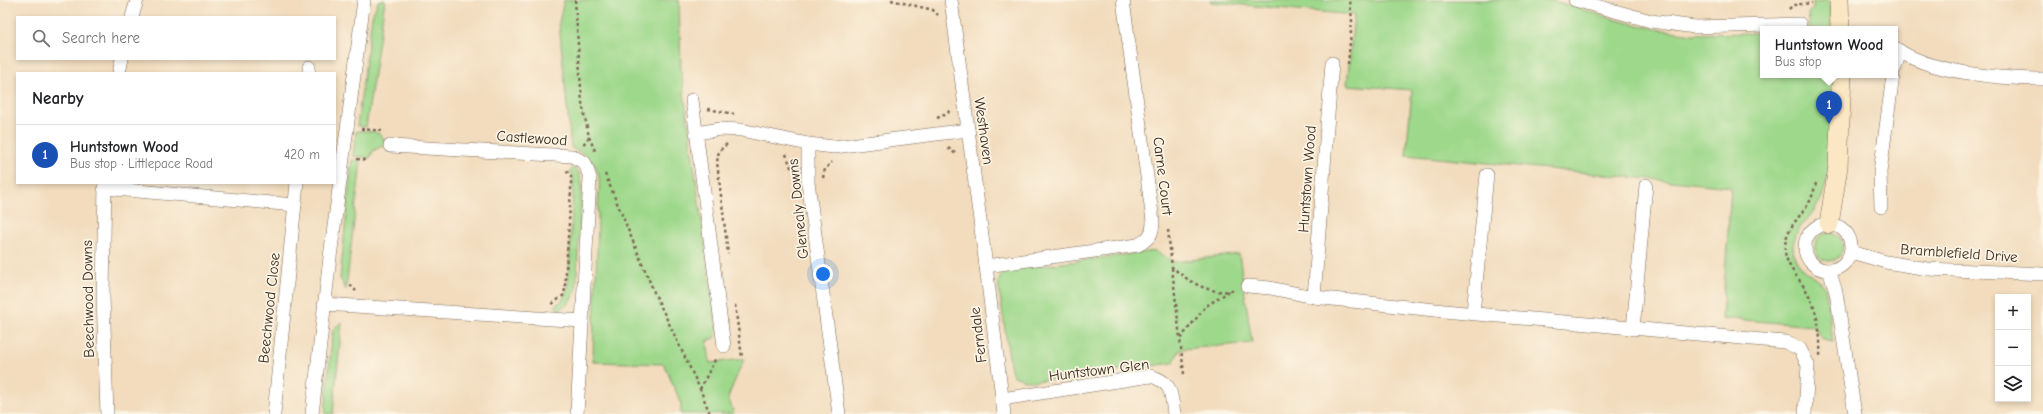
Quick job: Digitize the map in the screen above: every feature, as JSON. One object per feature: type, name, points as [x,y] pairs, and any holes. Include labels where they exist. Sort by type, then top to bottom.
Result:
[{"type":"street","points":[[132,16],[137,0]]},
{"type":"street","points":[[312,414],[346,128],[364,0]]},
{"type":"street","name":"Westhaven","points":[[950,0],[986,266]]},
{"type":"street","name":"Carne Court","points":[[986,266],[1138,245],[1152,234],[1153,221],[1123,0]]},
{"type":"street","points":[[1576,0],[1651,21],[1695,27],[1800,24]]},
{"type":"street","points":[[1839,0],[1840,26]]},
{"type":"street","points":[[1898,50],[1938,66],[1969,73],[2013,79],[2043,79]]},
{"type":"street","points":[[119,72],[122,60]]},
{"type":"street","name":"Huntstown Wood","points":[[1314,297],[1332,63]]},
{"type":"street","points":[[1829,224],[1838,167],[1842,78]]},
{"type":"street","points":[[1881,207],[1880,172],[1893,78]]},
{"type":"street","points":[[698,102],[697,133],[724,346]]},
{"type":"street","name":"Glenealy Downs","points":[[697,133],[720,129],[741,130],[808,144],[834,147],[968,130]]},
{"type":"street","name":"Glenealy Downs","points":[[808,144],[808,182],[839,414]]},
{"type":"street","name":"Castlewood","points":[[390,146],[556,155],[577,158],[585,164],[590,178],[577,414]]},
{"type":"street","points":[[1473,314],[1487,175]]},
{"type":"street","name":"Beechwood Close","points":[[274,414],[297,184]]},
{"type":"street","points":[[104,185],[295,205]]},
{"type":"street","name":"Beechwood Downs","points":[[104,185],[103,295],[107,414]]},
{"type":"street","points":[[1633,329],[1646,185]]},
{"type":"street","points":[[1829,224],[1838,226],[1845,232],[1850,241],[1850,252],[1847,260],[1842,266],[1829,270],[1814,266],[1809,261],[1805,248],[1806,238],[1812,230],[1820,225],[1829,224]]},
{"type":"street","name":"Bramblefield Drive","points":[[1850,252],[1886,262],[1928,269],[2043,274]]},
{"type":"street","name":"Ferndale","points":[[986,266],[1004,414]]},
{"type":"street","points":[[1829,270],[1836,292],[1855,414]]},
{"type":"street","points":[[1248,286],[1270,288],[1314,297],[1473,314],[1793,344],[1805,355],[1808,364],[1805,414]]},
{"type":"street","points":[[324,304],[582,320]]},
{"type":"street","name":"Huntstown Glen","points":[[1002,399],[1150,376],[1163,380],[1168,385],[1171,392],[1174,414]]},
{"type":"path","points":[[575,0],[582,103],[589,137],[597,156]]},
{"type":"path","points":[[891,0],[933,10],[939,17],[939,22]]},
{"type":"path","points":[[1348,65],[1352,21],[1350,0]]},
{"type":"path","points":[[1784,10],[1788,10],[1793,5],[1812,3]]},
{"type":"path","points":[[698,102],[710,110],[740,115]]},
{"type":"path","points":[[930,119],[948,113],[950,105]]},
{"type":"path","points":[[346,128],[385,131]]},
{"type":"path","points":[[547,304],[556,302],[564,295],[571,177],[567,172],[577,158],[583,144],[589,137]]},
{"type":"path","points":[[729,259],[716,162],[719,151],[724,146],[731,143]]},
{"type":"path","points":[[945,147],[952,151],[958,159]]},
{"type":"path","points":[[785,153],[789,158],[793,174]]},
{"type":"path","points":[[823,184],[825,169],[835,160]]},
{"type":"path","points":[[602,168],[654,292],[700,389],[710,414]]},
{"type":"path","points":[[1812,195],[1808,205],[1790,229],[1785,252],[1792,269],[1807,291],[1817,318],[1821,342],[1820,364]]},
{"type":"path","points":[[1167,224],[1184,374]]},
{"type":"path","points":[[1172,267],[1190,282],[1201,287],[1230,291]]},
{"type":"path","points":[[350,285],[353,290],[361,292]]},
{"type":"path","points":[[1180,339],[1206,306],[1230,291],[1248,286]]},
{"type":"path","points":[[735,304],[742,357]]},
{"type":"path","points":[[700,389],[712,363],[724,346]]},
{"type":"green space","points":[[379,0],[385,0],[366,127],[357,126],[372,16]]},
{"type":"green space","points":[[564,0],[679,0],[681,71],[717,332],[715,338],[707,341],[710,363],[744,359],[728,397],[734,414],[681,414],[681,403],[664,364],[593,362],[599,180],[598,172],[594,163],[584,154],[571,148],[559,22]]},
{"type":"green space","points":[[1210,0],[1551,0],[1617,20],[1656,29],[1693,34],[1760,33],[1760,78],[1833,78],[1831,153],[1826,183],[1822,197],[1798,231],[1793,246],[1794,255],[1799,265],[1825,287],[1833,342],[1823,340],[1813,326],[1722,318],[1731,187],[1406,155],[1412,90],[1347,85],[1354,15],[1211,2]]},
{"type":"green space","points":[[1829,0],[1831,26],[1810,26],[1808,13],[1813,9],[1813,2]]},
{"type":"green space","points":[[356,131],[371,131],[378,133],[384,139],[386,144],[373,151],[370,158],[353,156]]},
{"type":"green space","points":[[352,160],[361,161],[346,290],[340,278]]},
{"type":"green space","points":[[574,168],[579,173],[582,183],[576,291],[568,304],[558,310],[555,305],[562,301],[568,287],[573,192],[573,177],[570,171]]},
{"type":"green space","points":[[1829,233],[1839,237],[1843,247],[1839,257],[1829,261],[1819,257],[1815,247],[1819,237]]},
{"type":"green space","points":[[1155,251],[1174,262],[1239,254],[1252,343],[1183,349],[1179,351],[1173,363],[1036,381],[1027,381],[1014,376],[1011,370],[998,282],[1002,273],[1007,270]]},
{"type":"green space","points":[[342,322],[333,414],[325,414],[332,336],[334,328]]},
{"type":"place","name":"Huntstown Wood","points":[[1829,124]]}]
